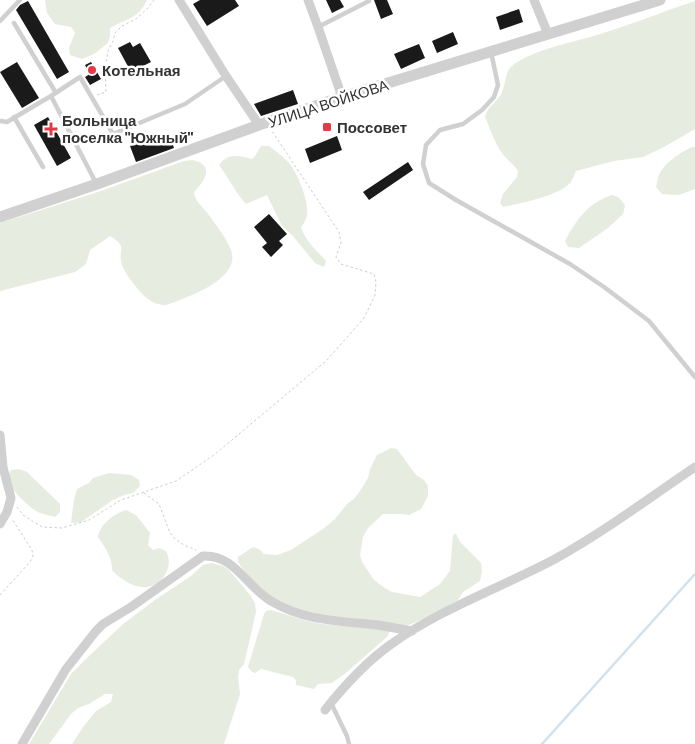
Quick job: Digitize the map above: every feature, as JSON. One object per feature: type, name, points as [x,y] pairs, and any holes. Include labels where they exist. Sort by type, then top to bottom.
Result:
[{"type":"street","points":[[179,0],[226,76],[263,124]]},
{"type":"street","points":[[308,0],[342,97]]},
{"type":"street","points":[[534,0],[548,34]]},
{"type":"street","name":"УЛИЦА ВОЙКОВА","points":[[0,217],[342,97],[660,0]]},
{"type":"street","points":[[0,434],[2,468],[11,498],[7,512],[0,524]]},
{"type":"street","points":[[328,706],[351,680],[388,646],[433,618],[509,583],[591,538],[695,467]]},
{"type":"street","points":[[22,744],[66,669],[96,631],[203,556],[228,562],[269,600],[299,614],[331,621],[412,631]]},
{"type":"lane","points":[[0,22],[20,0]]},
{"type":"lane","points":[[318,27],[369,1]]},
{"type":"lane","points":[[14,23],[56,93]]},
{"type":"lane","points":[[491,51],[498,84],[494,97],[482,110],[464,124],[440,130],[426,145],[424,164],[429,183],[570,264],[641,314],[649,320],[695,377]]},
{"type":"lane","points":[[0,121],[7,122],[80,77],[113,134],[185,104],[226,76]]},
{"type":"lane","points":[[51,96],[97,184]]},
{"type":"lane","points":[[14,117],[43,167]]},
{"type":"lane","points":[[328,706],[349,744]]},
{"type":"path","points":[[92,97],[106,92],[105,68],[108,51],[115,33],[122,26],[136,19],[154,0]]},
{"type":"path","points":[[11,498],[23,515],[42,527],[62,528],[89,520],[121,500],[176,481],[214,455],[326,361],[364,318],[375,296],[376,282],[374,274],[341,264],[336,257],[341,243],[339,232],[263,124]]},
{"type":"path","points":[[144,493],[159,504],[170,533],[175,539],[206,556]]},
{"type":"path","points":[[0,595],[30,562],[33,556],[32,550],[7,512]]},
{"type":"shaded area","points":[[45,0],[147,0],[140,11],[110,28],[108,43],[94,54],[82,59],[70,55],[69,48],[75,33],[71,27],[55,24],[47,13]]},
{"type":"shaded area","points":[[695,1],[695,129],[643,157],[614,161],[576,171],[569,184],[554,193],[503,207],[500,203],[503,194],[517,177],[518,171],[499,149],[485,117],[502,92],[510,68],[522,59],[542,51],[609,31]]},
{"type":"shaded area","points":[[261,146],[269,146],[281,155],[297,177],[307,204],[306,219],[301,227],[308,241],[326,261],[324,267],[315,263],[293,236],[282,226],[267,195],[246,204],[219,165],[226,158],[234,156],[252,159]]},
{"type":"shaded area","points":[[695,147],[695,189],[679,195],[662,194],[656,187],[661,171],[673,158]]},
{"type":"shaded area","points":[[193,160],[201,163],[206,170],[205,178],[194,192],[195,198],[221,231],[231,250],[232,261],[228,270],[210,286],[186,298],[166,305],[152,302],[141,292],[126,273],[121,260],[121,246],[110,236],[90,250],[86,264],[75,272],[0,291],[0,223],[98,192],[184,161]]},
{"type":"shaded area","points":[[612,195],[618,197],[624,204],[623,214],[608,228],[579,248],[568,247],[565,241],[584,213],[596,202]]},
{"type":"shaded area","points":[[391,448],[397,449],[416,475],[424,480],[428,486],[428,496],[421,509],[409,515],[383,514],[368,528],[363,537],[360,555],[362,562],[374,580],[392,592],[420,597],[440,584],[450,571],[453,535],[456,534],[461,543],[481,563],[480,581],[463,592],[458,600],[428,617],[404,627],[310,615],[267,596],[243,569],[238,562],[238,557],[253,547],[259,549],[264,554],[277,555],[291,550],[323,529],[335,519],[360,491],[368,478],[377,455]]},
{"type":"shaded area","points":[[19,469],[27,472],[60,504],[60,512],[55,517],[36,511],[14,491],[8,476],[11,470]]},
{"type":"shaded area","points":[[109,473],[131,475],[139,480],[140,486],[133,493],[113,500],[81,522],[71,523],[77,489],[89,483],[93,478]]},
{"type":"shaded area","points":[[126,510],[136,515],[150,533],[148,545],[153,550],[159,548],[166,551],[168,557],[169,564],[165,575],[161,580],[150,586],[134,585],[115,573],[112,570],[108,552],[98,537],[99,532],[108,520]]},
{"type":"shaded area","points":[[211,563],[223,566],[229,570],[250,595],[255,603],[256,612],[244,664],[239,670],[240,694],[224,744],[72,744],[96,711],[111,702],[113,694],[105,694],[89,704],[78,708],[71,714],[49,744],[29,744],[71,674],[88,657],[123,624],[191,576],[203,565]]},
{"type":"shaded area","points":[[271,610],[322,624],[378,629],[389,632],[388,636],[347,672],[332,683],[318,684],[314,689],[296,685],[296,680],[293,677],[261,669],[255,673],[248,667],[264,614],[266,611]]},
{"type":"building","points":[[200,0],[235,0],[239,6],[207,26],[193,4]]},
{"type":"building","points":[[326,0],[340,0],[344,7],[332,13]]},
{"type":"building","points":[[374,0],[387,0],[393,14],[381,19]]},
{"type":"building","points":[[28,1],[69,72],[57,79],[16,10],[20,5]]},
{"type":"building","points":[[519,9],[523,22],[500,30],[496,17]]},
{"type":"building","points":[[453,32],[458,44],[437,53],[432,41]]},
{"type":"building","points":[[130,42],[133,47],[140,43],[151,62],[131,72],[118,48]]},
{"type":"building","points":[[419,44],[425,58],[401,69],[394,54]]},
{"type":"building","points":[[17,62],[39,98],[22,108],[0,72]]},
{"type":"building","name":"Котельная","points":[[91,62],[101,79],[90,85],[85,77],[90,74],[85,65]]},
{"type":"building","points":[[293,90],[298,104],[261,116],[254,104]]},
{"type":"building","points":[[48,117],[71,158],[57,166],[34,125]]},
{"type":"building","points":[[169,133],[174,148],[136,162],[130,146]]},
{"type":"building","points":[[337,136],[342,150],[310,163],[305,149]]},
{"type":"building","points":[[408,162],[413,170],[369,200],[363,192]]},
{"type":"building","points":[[269,214],[287,234],[279,241],[283,245],[271,257],[262,247],[267,243],[254,227]]},
{"type":"waterway","points":[[542,744],[695,574]]},
{"type":"place","name":"Котельная","points":[[92,70]]},
{"type":"place","name":"Поссовет","points":[[327,127]]},
{"type":"place","name":"Больница поселка \"Южный\"","points":[[51,129]]}]
